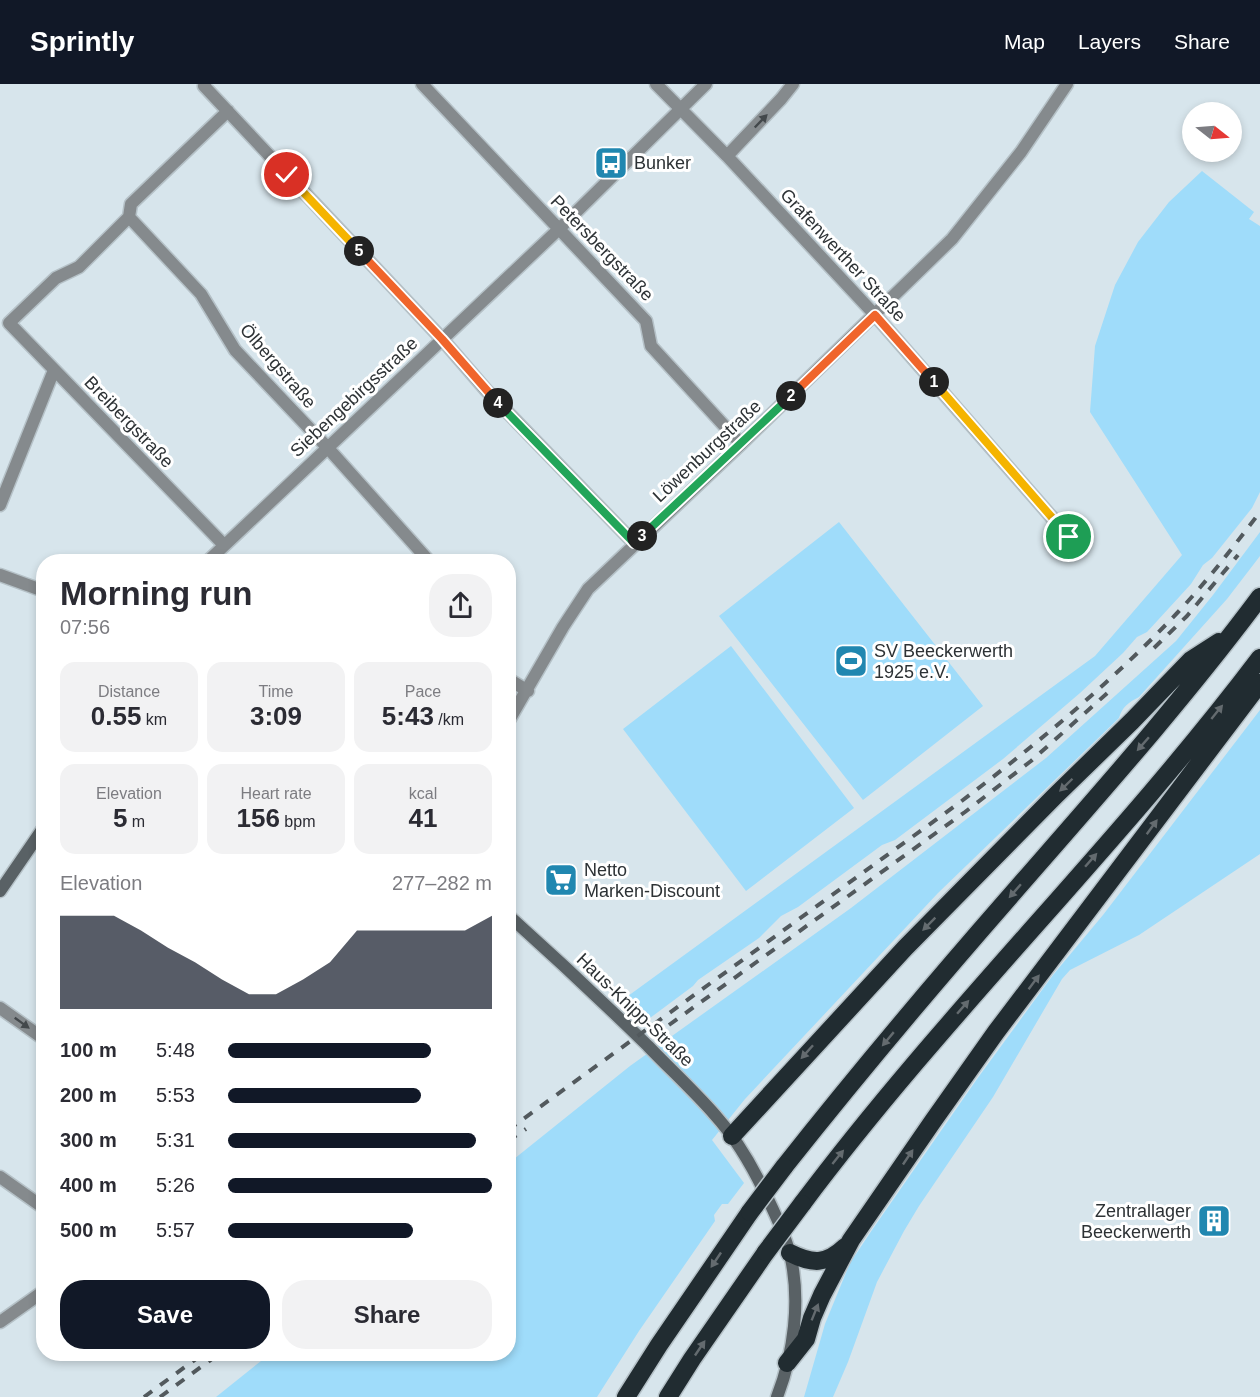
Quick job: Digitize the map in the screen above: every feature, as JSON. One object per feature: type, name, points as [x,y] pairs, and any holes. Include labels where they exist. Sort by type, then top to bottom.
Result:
[{"type":"highway","points":[[626,1397],[750,1212],[784,1167],[936,982],[1150,735],[1260,597]]},
{"type":"highway","points":[[732,1136],[904,948],[1055,795],[1191,660],[1233,633]]},
{"type":"highway","points":[[668,1397],[766,1252],[889,1094],[1180,757],[1260,658]]},
{"type":"highway","points":[[787,1363],[806,1339],[822,1295],[852,1240],[996,1032],[1260,683]]},
{"type":"highway","points":[[789,1253],[808,1260],[825,1260],[833,1257],[852,1240]]},
{"type":"street","points":[[205,84],[204,86],[442,339],[486,390],[634,543]]},
{"type":"street","name":"Petersbergstraße","points":[[422,84],[646,321],[651,346],[741,444]]},
{"type":"street","name":"Grafenwerther Straße","points":[[656,84],[727,156],[875,315],[1069,537]]},
{"type":"street","name":"Siebengebirgsstraße","points":[[215,554],[559,229],[706,84]]},
{"type":"street","points":[[727,156],[793,84]]},
{"type":"street","name":"Löwenburgstraße","points":[[516,710],[563,627],[588,589],[952,239],[1022,153],[1067,84]]},
{"type":"street","points":[[129,218],[130,204],[228,111]]},
{"type":"street","name":"Breibergstraße","points":[[129,218],[79,267],[56,278],[9,323],[224,545]]},
{"type":"street","name":"Ölbergstraße","points":[[129,218],[201,294],[235,350],[327,447],[423,554]]},
{"type":"street","points":[[0,505],[54,370]]},
{"type":"street","points":[[0,575],[36,588]]},
{"type":"street","points":[[516,684],[528,691]]},
{"type":"street","points":[[0,891],[36,839]]},
{"type":"street","name":"Haus-Knipp-Straße","points":[[516,922],[589,988],[699,1098],[732,1136],[764,1192],[789,1253],[795,1300],[794,1325],[787,1363],[777,1397]]},
{"type":"street","points":[[0,1008],[36,1033]]},
{"type":"street","points":[[0,1177],[36,1202]]},
{"type":"street","points":[[0,1322],[36,1297]]},
{"type":"shaded area","points":[[1202,171],[1254,212],[1249,219],[1260,226],[1260,492],[1252,508],[1212,558],[1203,565],[1191,584],[1147,632],[1137,637],[1080,693],[1003,759],[895,840],[882,845],[798,907],[781,916],[759,938],[698,980],[646,1021],[628,996],[1095,656],[1182,555],[1090,412],[1095,346],[1115,285],[1138,242],[1169,202]]},
{"type":"shaded area","name":"SV Beeckerwerth 1925 e.V.","points":[[839,522],[983,706],[863,800],[719,616]]},
{"type":"shaded area","points":[[1260,532],[1260,556],[1227,599],[1139,697],[1126,705],[1119,718],[938,893],[745,1099],[712,1140],[744,1183],[728,1204],[722,1204],[714,1215],[715,1221],[639,1331],[597,1397],[216,1397],[261,1361],[516,1361],[516,1157],[630,1066],[851,908],[1046,758],[1176,641]]},
{"type":"shaded area","points":[[731,646],[854,808],[746,891],[623,729]]},
{"type":"shaded area","points":[[1260,710],[1260,854],[1139,935],[1070,970],[1062,979],[993,1097],[904,1231],[877,1282],[833,1397],[804,1397],[825,1324],[850,1263],[977,1079],[1053,975],[1103,915]]},
{"type":"railway","points":[[516,1124],[959,803],[1045,735],[1154,637],[1211,575],[1260,512]]},
{"type":"railway","points":[[1154,648],[1187,616],[1238,555]]},
{"type":"railway","points":[[669,1025],[965,812],[1031,761],[1113,688]]},
{"type":"railway","points":[[516,1136],[526,1129]]},
{"type":"railway","points":[[144,1397],[193,1361]]},
{"type":"railway","points":[[160,1397],[209,1361]]},
{"type":"place","name":"Bunker","points":[[611,163]]},
{"type":"place","name":"SV Beeckerwerth 1925 e.V.","points":[[851,661]]},
{"type":"place","name":"Netto Marken-Discount","points":[[561,880]]},
{"type":"place","name":"Zentrallager Beeckerwerth","points":[[1214,1221]]},
{"type":"route","points":[[287,175],[442,339],[486,390],[634,543],[875,315],[1069,537]]}]
